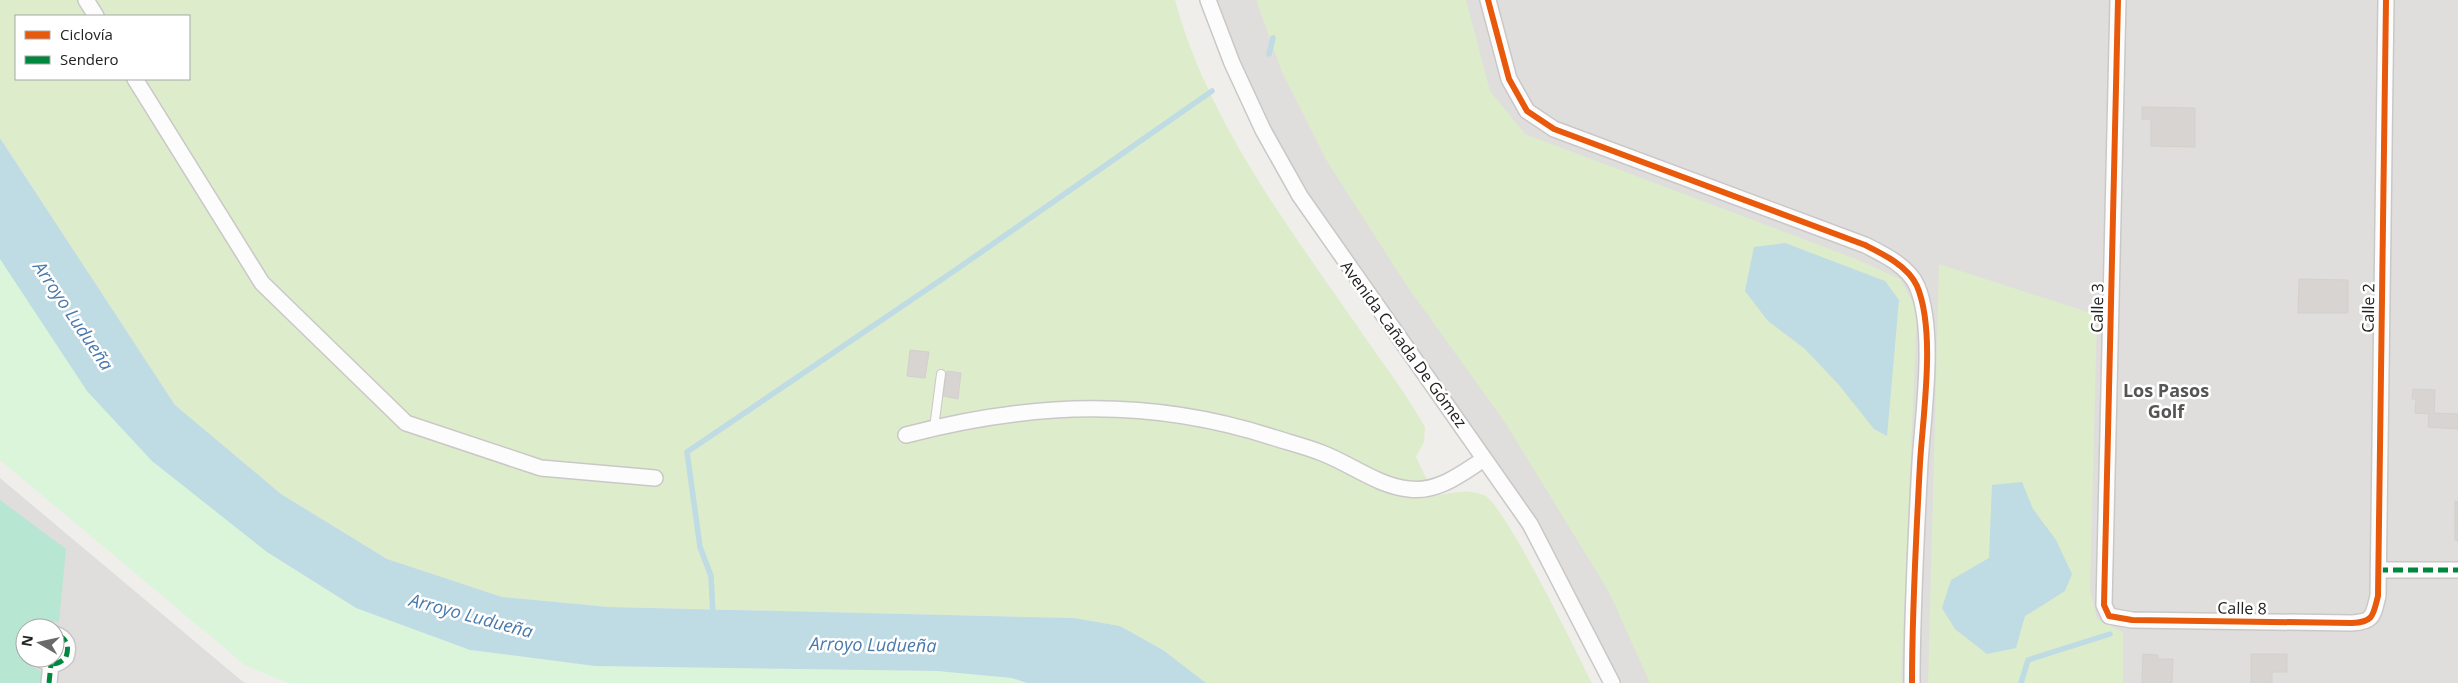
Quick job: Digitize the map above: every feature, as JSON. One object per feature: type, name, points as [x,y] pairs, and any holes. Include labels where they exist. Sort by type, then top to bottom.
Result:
[{"type":"street","points":[[86,0],[95,15]]},
{"type":"street","name":"Avenida Cañada De Gómez","points":[[1208,0],[1232,62],[1263,130],[1300,196],[1530,524],[1612,683]]},
{"type":"street","points":[[1488,0],[1508,79],[1527,111],[1554,129],[1865,244],[1895,261],[1916,285],[1925,314],[1926,364],[1913,593],[1912,683]]},
{"type":"street","name":"Calle 3","points":[[2109,616],[2104,605],[2104,586],[2118,0]]},
{"type":"street","name":"Calle 2","points":[[2373,616],[2378,596],[2386,0]]},
{"type":"street","points":[[136,80],[262,283],[406,423],[541,468],[655,478]]},
{"type":"street","points":[[906,435],[1012,412],[1077,407],[1145,411],[1214,422],[1264,434],[1323,454],[1386,484],[1410,490],[1440,486],[1484,459]]},
{"type":"street","points":[[2378,570],[2458,570]]},
{"type":"street","name":"Calle 8","points":[[2109,616],[2132,620],[2352,623],[2364,622],[2373,616]]},
{"type":"street","points":[[65,640],[68,651],[65,656]]},
{"type":"street","points":[[47,668],[48,683]]},
{"type":"lane","points":[[934,428],[941,374]]},
{"type":"shaded area","points":[[1208,0],[2458,0],[2458,683],[1612,683],[1530,523],[1300,196]]},
{"type":"shaded area","points":[[0,478],[242,681],[246,683],[0,683]]},
{"type":"green space","points":[[0,0],[1175,0],[1190,46],[1209,90],[1255,176],[1425,427],[1424,442],[1416,457],[1435,496],[1471,492],[1484,495],[1494,504],[1523,551],[1557,613],[1592,683],[1206,683],[1163,650],[1120,626],[1074,618],[609,607],[502,597],[387,559],[281,494],[175,405],[0,138]]},
{"type":"green space","points":[[1256,0],[1466,0],[1490,91],[1525,134],[1856,259],[1900,279],[1917,310],[1901,683],[1650,683],[1609,592],[1506,424],[1407,286],[1328,163],[1282,72]]},
{"type":"green space","points":[[0,259],[17,284],[267,552],[356,608],[470,650],[595,666],[937,671],[1012,678],[1027,683],[289,683],[246,666],[0,460]]},
{"type":"green space","points":[[1939,264],[2097,315],[2090,590],[2097,619],[2123,632],[2123,683],[1928,683]]},
{"type":"green space","points":[[0,500],[66,549],[59,618],[15,618],[15,668],[35,668],[42,672],[41,683],[0,683]]},
{"type":"water","name":"Arroyo Ludueña","points":[[0,138],[175,405],[281,494],[387,559],[502,597],[609,607],[1074,618],[1120,626],[1163,650],[1206,683],[1027,683],[1012,678],[937,671],[595,666],[470,650],[356,608],[267,552],[152,461],[87,391],[0,259]]},
{"type":"water","points":[[1785,243],[1885,281],[1899,300],[1887,436],[1874,429],[1839,385],[1805,349],[1768,321],[1745,291],[1754,247]]},
{"type":"water","points":[[2022,482],[2033,509],[2056,540],[2072,574],[2065,591],[2025,616],[2016,648],[1987,654],[1955,629],[1942,608],[1951,580],[1989,558],[1992,485]]},
{"type":"building","points":[[2142,107],[2195,108],[2195,147],[2151,146],[2151,119],[2142,119]]},
{"type":"building","points":[[2299,279],[2348,280],[2348,313],[2298,313]]},
{"type":"building","points":[[910,350],[929,352],[925,378],[907,376]]},
{"type":"building","points":[[947,371],[961,373],[958,399],[943,396]]},
{"type":"building","points":[[2413,389],[2435,390],[2434,413],[2458,414],[2458,429],[2428,427],[2429,414],[2415,413],[2416,399],[2412,399]]},
{"type":"building","points":[[2455,501],[2458,502],[2458,541],[2455,540]]},
{"type":"building","points":[[2143,654],[2158,655],[2158,659],[2173,659],[2172,683],[2142,683]]},
{"type":"building","points":[[2251,654],[2287,654],[2287,672],[2272,672],[2272,683],[2251,683]]},
{"type":"waterway","points":[[1269,54],[1273,38]]},
{"type":"waterway","points":[[713,615],[711,576],[700,547],[687,452],[957,269],[1212,91]]},
{"type":"waterway","points":[[2021,683],[2028,660],[2110,634]]},
{"type":"marked path","points":[[2378,570],[2458,570]]},
{"type":"marked path","points":[[65,641],[68,649],[65,658]]},
{"type":"marked path","points":[[49,683],[51,668]]},
{"type":"cycle path","points":[[1488,0],[1509,79],[1527,111],[1554,129],[1865,245],[1894,261],[1908,272],[1913,279],[1923,305],[1926,326],[1927,373],[1920,463],[1912,683]]},
{"type":"cycle path","points":[[2118,0],[2104,605],[2109,616],[2132,620],[2352,623],[2369,619],[2375,608],[2378,596],[2386,0]]},
{"type":"district","name":"Los Pasos Golf","points":[[2166,401]]}]
